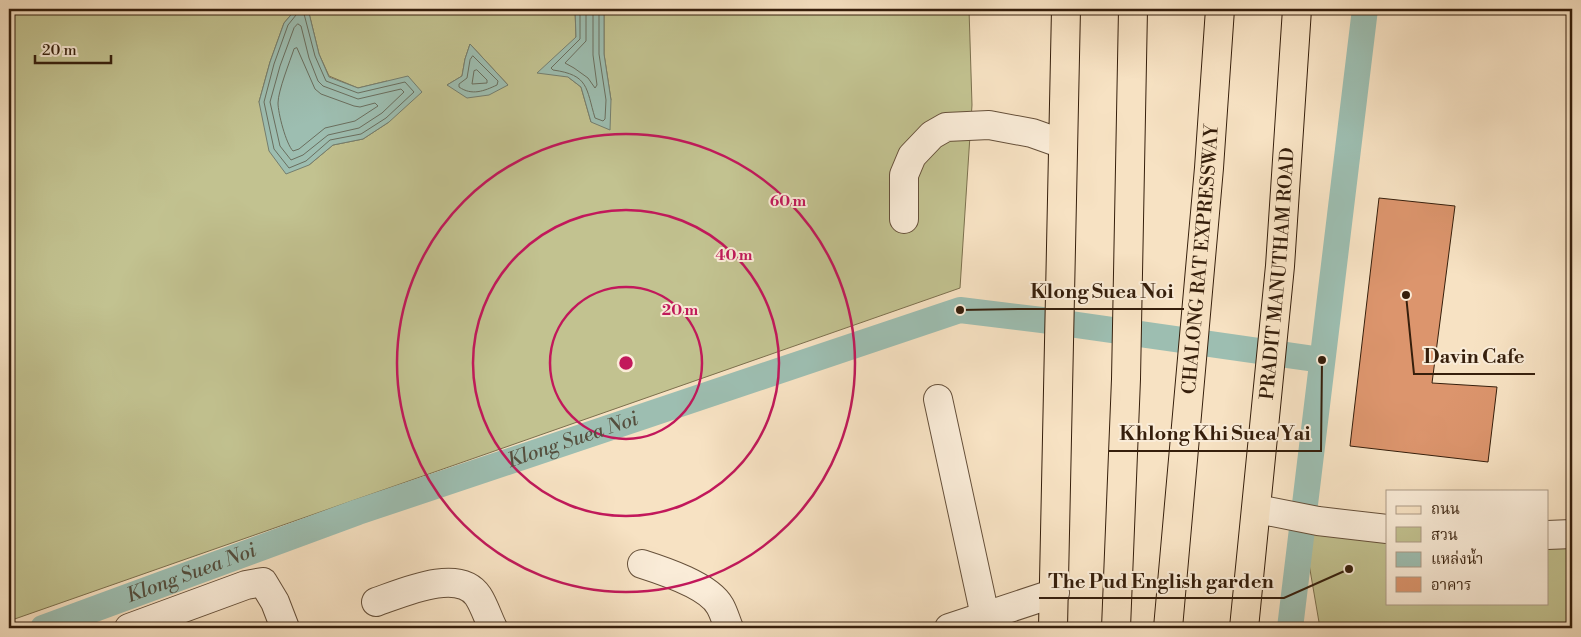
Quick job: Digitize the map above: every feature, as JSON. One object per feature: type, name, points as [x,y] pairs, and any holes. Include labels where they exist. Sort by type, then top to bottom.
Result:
[{"type":"main road","points":[[1054,628],[1066,9]]},
{"type":"main road","points":[[1116,628],[1126,379],[1133,9]]},
{"type":"main road","name":"CHALONG RAT EXPRESSWAY","points":[[1168,628],[1209,168],[1220,9]]},
{"type":"main road","name":"PRADIT MANUTHAM ROAD","points":[[1244,628],[1280,266],[1297,15]]},
{"type":"street","points":[[904,219],[904,174],[912,156],[932,135],[946,127],[989,125],[1032,133],[1063,144]]},
{"type":"street","points":[[938,399],[985,616]]},
{"type":"street","points":[[1256,509],[1318,521],[1386,529]]},
{"type":"street","points":[[1548,535],[1572,534]]},
{"type":"street","points":[[642,564],[683,580],[707,593],[720,605],[729,628]]},
{"type":"street","points":[[129,628],[186,619],[246,585],[263,582],[275,602],[285,628]]},
{"type":"street","points":[[376,602],[437,582],[461,583],[478,595],[492,628]]},
{"type":"street","points":[[949,628],[1055,594]]},
{"type":"green space","points":[[9,9],[296,9],[284,23],[270,62],[259,102],[309,165],[333,145],[363,139],[389,122],[387,81],[358,88],[329,76],[319,54],[308,9],[575,9],[576,37],[568,77],[581,87],[591,122],[611,100],[604,54],[604,9],[969,9],[972,105],[960,288],[9,621]],"holes":[[[470,44],[508,85],[447,85],[462,76]]]},
{"type":"green space","points":[[1303,529],[1386,531],[1386,604],[1548,604],[1548,535],[1572,534],[1572,628],[1320,628]]},
{"type":"water","points":[[296,9],[308,9],[319,54],[329,77],[358,88],[408,76],[422,92],[389,122],[363,139],[333,145],[309,165],[286,174],[269,151],[259,102],[270,62],[284,23]]},
{"type":"water","points":[[575,9],[604,9],[604,54],[611,100],[610,130],[591,122],[581,87],[568,77],[537,73],[576,37]]},
{"type":"water","points":[[470,44],[508,85],[489,95],[467,98],[447,85],[462,76]]},
{"type":"building","points":[[1379,198],[1455,206],[1432,383],[1497,387],[1488,462],[1350,446]]},
{"type":"waterway","points":[[1290,628],[1365,9]]},
{"type":"waterway","name":"Klong Suea Noi","points":[[43,628],[358,512],[960,310],[1322,360]]},
{"type":"place","name":"Davin Cafe","points":[[1406,295]]},
{"type":"place","name":"Klong Suea Noi","points":[[960,310]]},
{"type":"place","name":"Khlong Khi Suea Yai","points":[[1322,360]]},
{"type":"place","name":"The Pud English garden","points":[[1349,569]]}]
